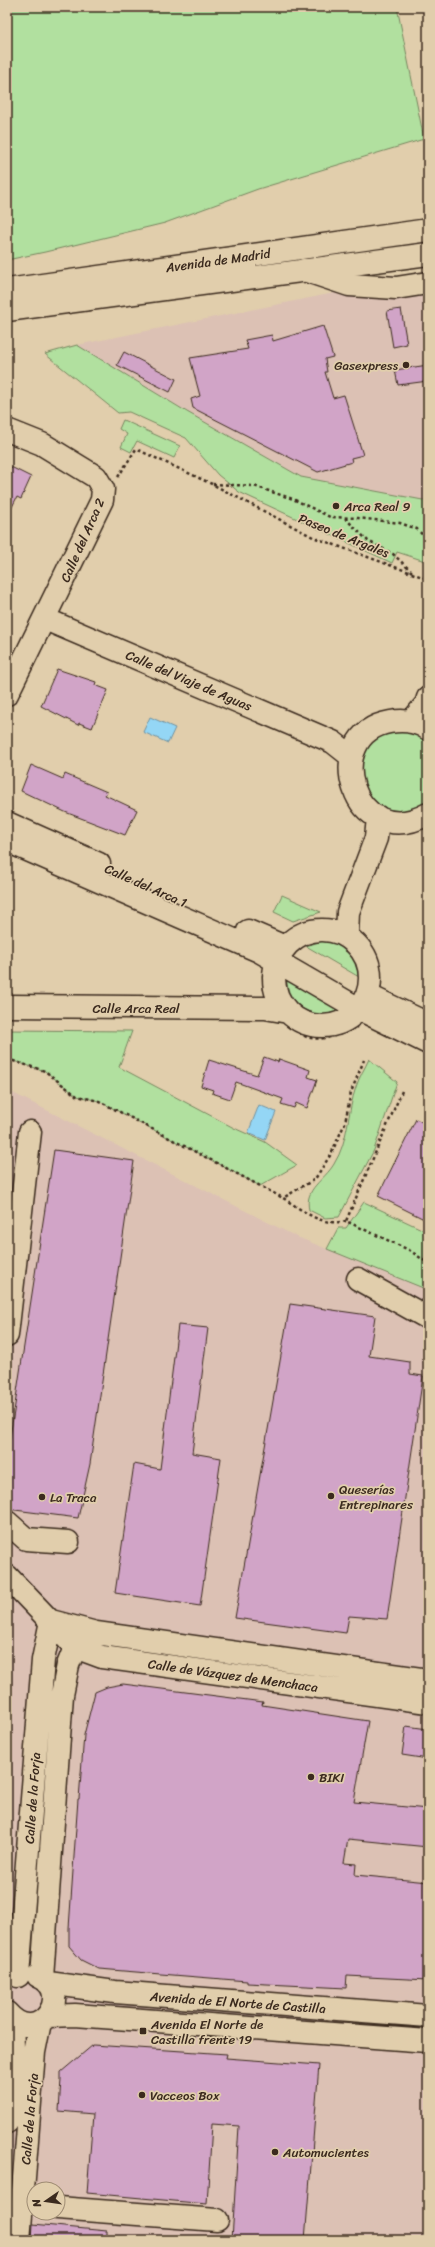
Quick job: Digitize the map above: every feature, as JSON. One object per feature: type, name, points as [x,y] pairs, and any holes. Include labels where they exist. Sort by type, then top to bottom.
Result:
[{"type":"street","name":"Avenida de Madrid","points":[[7,290],[428,230]]},
{"type":"street","name":"Avenida de Madrid","points":[[7,310],[428,254]]},
{"type":"street","points":[[304,270],[349,285],[396,288],[428,282]]},
{"type":"street","name":"Calle del Arca 2","points":[[7,430],[42,444],[96,477],[103,489],[102,500],[46,619],[7,694]]},
{"type":"street","name":"Calle del Viaje de Aguas","points":[[46,619],[355,750]]},
{"type":"street","points":[[381,825],[354,791],[351,780],[355,750],[376,727],[399,721],[422,726],[427,701]]},
{"type":"street","points":[[381,825],[418,819],[428,814]]},
{"type":"street","name":"Calle del Arca 1","points":[[7,824],[275,960]]},
{"type":"street","points":[[340,933],[381,825]]},
{"type":"street","name":"Calle del Arca 1","points":[[7,841],[172,912],[259,951],[275,960]]},
{"type":"street","points":[[362,1010],[370,982],[367,959],[355,943],[340,933],[322,929],[305,932],[292,940],[275,960],[274,972],[280,1011],[303,1022],[321,1026],[340,1022],[362,1010],[428,1024]]},
{"type":"street","points":[[275,960],[362,1010],[428,1043]]},
{"type":"street","name":"Calle Arca Real","points":[[7,1006],[280,1011]]},
{"type":"street","points":[[7,1335],[30,1132]]},
{"type":"street","points":[[358,1279],[428,1318]]},
{"type":"street","points":[[7,1522],[26,1539],[68,1542]]},
{"type":"street","name":"Calle de Vázquez de Menchaca","points":[[7,1576],[51,1621],[79,1638],[102,1657],[428,1702]]},
{"type":"street","name":"Calle de la Forja","points":[[11,1981],[43,1660],[51,1621]]},
{"type":"street","name":"Calle de Vázquez de Menchaca","points":[[79,1638],[428,1680]]},
{"type":"street","name":"Calle de la Forja","points":[[45,1980],[62,1695],[68,1665],[79,1638]]},
{"type":"street","name":"Avenida de El Norte de Castilla","points":[[11,1981],[26,1974],[45,1980],[115,1992],[428,2016]]},
{"type":"street","points":[[44,2019],[53,2006],[54,1998],[45,1980]]},
{"type":"street","name":"Calle de la Forja","points":[[7,2122],[13,2048],[9,2015]]},
{"type":"street","name":"Avenida de El Norte de Castilla","points":[[9,2015],[28,2025],[44,2019],[75,2015],[428,2042]]},
{"type":"street","name":"Calle de la Forja","points":[[29,2181],[34,2052],[44,2019]]},
{"type":"street","points":[[66,2209],[217,2220]]},
{"type":"street","name":"Calle de la Forja","points":[[19,2240],[26,2213]]},
{"type":"path","name":"Paseo de Argales","points":[[102,500],[136,449],[212,484],[313,537],[428,579]]},
{"type":"path","name":"Paseo de Argales","points":[[212,484],[254,486],[293,499],[330,517],[400,523],[417,529],[428,541]]},
{"type":"path","points":[[345,518],[368,541],[393,554],[414,574]]},
{"type":"path","points":[[275,960],[280,1011],[308,1038],[328,1038],[344,1034],[362,1010]]},
{"type":"path","points":[[7,1059],[45,1071],[77,1096],[99,1101],[283,1198],[321,1221],[334,1224],[346,1221],[409,1250],[428,1263]]},
{"type":"path","points":[[283,1198],[315,1179],[331,1154],[345,1123],[351,1092],[364,1060]]},
{"type":"path","points":[[346,1221],[402,1091]]},
{"type":"shaded area","points":[[428,274],[428,501],[301,477],[187,412],[77,345]]},
{"type":"shaded area","points":[[7,1090],[295,1236],[428,1290],[428,2240],[7,2240]]},
{"type":"green space","points":[[7,7],[397,7],[424,139],[258,189],[165,223],[7,260]]},
{"type":"green space","points":[[77,345],[187,412],[301,477],[428,501],[428,562],[397,552],[392,563],[239,492],[218,475],[186,438],[129,412],[118,413],[45,354]]},
{"type":"green space","points":[[123,420],[180,446],[174,458],[137,441],[131,452],[121,447],[127,434],[119,429]]},
{"type":"green space","points":[[404,729],[428,739],[428,802],[409,811],[392,811],[377,803],[367,791],[362,776],[361,760],[367,746],[380,736]]},
{"type":"green space","points":[[282,895],[321,912],[293,921],[274,912]]},
{"type":"green space","points":[[322,941],[336,944],[349,951],[357,962],[359,977],[306,946]]},
{"type":"green space","points":[[287,976],[344,1007],[335,1013],[325,1015],[315,1014],[305,1010],[297,1004],[291,996]]},
{"type":"green space","points":[[7,1030],[132,1031],[119,1067],[234,1128],[265,1142],[297,1165],[260,1186],[99,1101],[77,1096],[45,1071],[7,1059]]},
{"type":"green space","points":[[369,1059],[397,1082],[374,1150],[339,1217],[325,1218],[309,1210],[309,1196],[316,1185],[330,1170],[339,1155],[345,1136],[356,1087]]},
{"type":"green space","points":[[364,1202],[428,1232],[428,1290],[327,1249],[338,1228],[346,1228]]},
{"type":"water","points":[[150,717],[175,728],[168,743],[143,732]]},
{"type":"water","points":[[259,1105],[276,1112],[265,1140],[248,1133]]},
{"type":"building","points":[[401,309],[407,344],[393,347],[387,311]]},
{"type":"building","points":[[323,326],[333,357],[325,359],[327,372],[325,372],[333,398],[344,395],[363,455],[351,458],[352,462],[318,472],[193,408],[191,399],[200,396],[190,358],[248,349],[245,340],[272,335],[273,341]]},
{"type":"building","points":[[124,352],[176,379],[170,392],[117,365]]},
{"type":"building","points":[[428,365],[428,381],[398,385],[395,370]]},
{"type":"building","points":[[7,465],[31,477],[21,499],[17,497],[7,517]]},
{"type":"building","points":[[57,669],[96,682],[95,685],[108,690],[92,728],[79,723],[78,725],[41,706]]},
{"type":"building","points":[[31,765],[63,779],[65,774],[107,792],[105,795],[137,810],[125,835],[65,812],[21,791]]},
{"type":"building","points":[[264,1057],[278,1062],[279,1059],[310,1070],[308,1077],[317,1080],[307,1108],[296,1103],[294,1108],[281,1104],[283,1099],[236,1082],[230,1099],[212,1093],[213,1090],[201,1086],[209,1060],[257,1075]]},
{"type":"building","points":[[416,1119],[428,1125],[428,1221],[378,1196]]},
{"type":"building","points":[[54,1150],[134,1161],[90,1464],[78,1518],[7,1509],[7,1457]]},
{"type":"building","name":"Queserías Entrepinares","points":[[290,1304],[375,1316],[369,1356],[410,1362],[410,1374],[423,1376],[387,1619],[349,1616],[346,1633],[235,1618]]},
{"type":"building","points":[[178,1325],[208,1328],[192,1453],[221,1458],[200,1606],[115,1593],[134,1464],[160,1469]]},
{"type":"building","points":[[123,1684],[263,1702],[262,1705],[368,1721],[354,1802],[428,1809],[428,1847],[348,1839],[344,1863],[356,1864],[355,1875],[428,1882],[428,1980],[347,1976],[346,1988],[247,1983],[247,1981],[99,1969],[81,1960],[69,1946],[69,1928],[84,1735],[95,1692],[107,1687]]},
{"type":"building","points":[[406,1726],[428,1729],[428,1759],[402,1755]]},
{"type":"building","points":[[93,2045],[227,2054],[226,2058],[319,2065],[305,2240],[232,2240],[239,2126],[212,2124],[207,2204],[87,2193],[93,2114],[59,2111],[61,2072]]},
{"type":"building","points":[[33,2224],[107,2231],[107,2240],[32,2240]]},
{"type":"place","name":"Gasexpress","points":[[406,365]]},
{"type":"place","name":"Arca Real 9","points":[[336,506]]},
{"type":"place","name":"Queserías Entrepinares","points":[[331,1496]]},
{"type":"place","name":"La Traca","points":[[42,1497]]},
{"type":"place","name":"BIKI","points":[[311,1777]]},
{"type":"place","name":"Avenida El Norte de Castilla frente 19","points":[[143,2031]]},
{"type":"place","name":"Vacceos Box","points":[[142,2095]]},
{"type":"place","name":"Automucientes","points":[[275,2152]]}]
